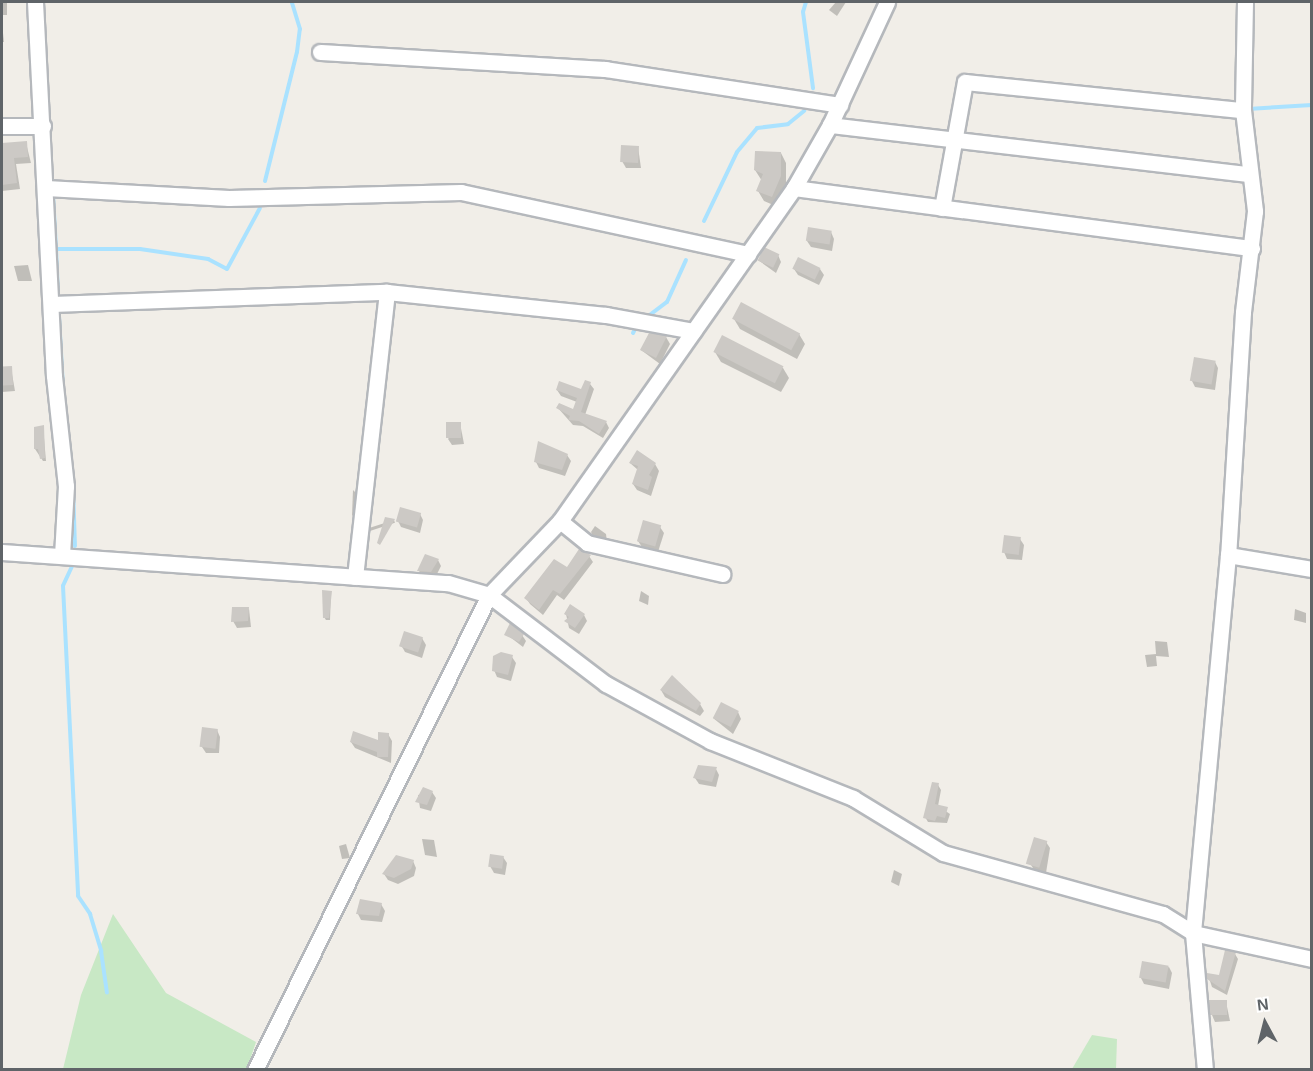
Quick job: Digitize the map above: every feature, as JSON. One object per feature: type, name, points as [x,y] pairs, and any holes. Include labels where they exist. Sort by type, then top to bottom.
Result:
[{"type":"street","points":[[35,2],[54,376],[66,486],[62,556]]},
{"type":"street","points":[[255,1070],[489,595],[560,520],[794,188],[840,105],[887,2]]},
{"type":"street","points":[[1205,1070],[1193,933],[1228,555],[1243,312],[1255,211],[1243,110],[1245,2]]},
{"type":"street","points":[[320,52],[605,69],[840,105]]},
{"type":"street","points":[[942,208],[956,140],[962,88],[965,82],[972,80],[1243,110]]},
{"type":"street","points":[[830,125],[1249,174]]},
{"type":"street","points":[[2,126],[42,126]]},
{"type":"street","points":[[46,188],[229,198],[461,192],[748,254]]},
{"type":"street","points":[[794,188],[1252,248]]},
{"type":"street","points":[[52,304],[387,292],[606,315],[694,331]]},
{"type":"street","points":[[356,577],[387,292]]},
{"type":"street","points":[[560,520],[587,543],[722,574]]},
{"type":"street","points":[[2,552],[448,583],[489,595],[606,684],[710,741],[853,798],[943,853],[1163,914],[1193,933],[1311,959]]},
{"type":"street","points":[[1228,555],[1311,569]]},
{"type":"green space","points":[[113,914],[166,993],[256,1042],[247,1069],[63,1069],[81,995]]},
{"type":"green space","points":[[1092,1035],[1117,1039],[1116,1069],[1072,1069]]},
{"type":"building","points":[[27,141],[28,157],[14,158],[17,183],[2,185],[2,143]]},
{"type":"building","points":[[621,145],[639,146],[638,163],[620,162]]},
{"type":"building","points":[[755,151],[781,152],[781,176],[772,197],[756,191],[763,174],[754,170]]},
{"type":"building","points":[[808,227],[832,231],[830,245],[806,241]]},
{"type":"building","points":[[764,247],[779,254],[773,268],[758,261]]},
{"type":"building","points":[[798,257],[820,268],[815,280],[792,269]]},
{"type":"building","points":[[741,302],[800,333],[791,350],[732,319]]},
{"type":"building","points":[[649,333],[667,336],[656,358],[640,350]]},
{"type":"building","points":[[722,335],[783,366],[775,383],[713,352]]},
{"type":"building","points":[[1194,357],[1216,361],[1211,384],[1190,381]]},
{"type":"building","points":[[12,366],[13,385],[3,385],[2,367]]},
{"type":"building","points":[[585,380],[591,382],[581,412],[607,421],[599,434],[579,421],[568,420],[570,416],[556,408],[559,403],[573,409],[577,398],[556,390],[559,381],[581,389]]},
{"type":"building","points":[[446,422],[461,422],[461,438],[446,438]]},
{"type":"building","points":[[44,425],[45,458],[40,459],[38,449],[34,449],[34,427]]},
{"type":"building","points":[[538,441],[568,454],[562,470],[534,462]]},
{"type":"building","points":[[637,450],[656,463],[649,475],[652,477],[648,490],[632,484],[638,466],[629,463]]},
{"type":"building","points":[[400,507],[421,513],[417,527],[396,521]]},
{"type":"building","points":[[385,517],[395,519],[380,545],[377,543]]},
{"type":"building","points":[[643,520],[661,525],[655,546],[637,541]]},
{"type":"building","points":[[1004,535],[1021,537],[1019,555],[1002,553]]},
{"type":"building","points":[[579,549],[591,555],[560,594],[553,590],[539,610],[524,598],[554,559],[567,567]]},
{"type":"building","points":[[425,554],[439,559],[431,572],[417,571]]},
{"type":"building","points":[[322,590],[332,591],[329,618],[323,618]]},
{"type":"building","points":[[570,604],[585,614],[575,628],[564,621],[569,617],[564,614]]},
{"type":"building","points":[[232,607],[249,607],[248,621],[231,622]]},
{"type":"building","points":[[510,623],[524,634],[519,642],[504,635]]},
{"type":"building","points":[[404,631],[423,637],[418,652],[399,646]]},
{"type":"building","points":[[501,652],[513,655],[508,675],[492,671],[493,656]]},
{"type":"building","points":[[672,675],[701,703],[696,711],[660,690]]},
{"type":"building","points":[[721,702],[739,711],[731,727],[713,718]]},
{"type":"building","points":[[202,727],[218,729],[215,749],[200,747]]},
{"type":"building","points":[[353,731],[378,740],[378,732],[389,733],[388,757],[377,757],[377,752],[350,742]]},
{"type":"building","points":[[698,765],[717,767],[712,782],[693,778]]},
{"type":"building","points":[[932,782],[939,783],[935,804],[948,807],[945,818],[937,816],[935,821],[923,818]]},
{"type":"building","points":[[423,787],[433,791],[427,805],[415,802]]},
{"type":"building","points":[[1034,837],[1047,841],[1039,868],[1026,864]]},
{"type":"building","points":[[490,854],[504,856],[502,869],[488,867]]},
{"type":"building","points":[[396,855],[414,860],[411,869],[394,878],[382,874]]},
{"type":"building","points":[[360,899],[382,903],[379,916],[356,914]]},
{"type":"building","points":[[1225,950],[1236,952],[1225,991],[1207,979],[1207,973],[1219,975]]},
{"type":"building","points":[[1142,961],[1169,966],[1166,982],[1139,978]]},
{"type":"building","points":[[1209,1000],[1227,1000],[1227,1015],[1209,1015]]},
{"type":"waterway","points":[[265,181],[297,52],[300,29],[292,2]]},
{"type":"waterway","points":[[806,2],[803,12],[813,88]]},
{"type":"waterway","points":[[1248,109],[1312,105]]},
{"type":"waterway","points":[[704,221],[737,152],[757,128],[788,124],[804,111]]},
{"type":"waterway","points":[[53,194],[56,249]]},
{"type":"waterway","points":[[58,294],[56,249],[140,249],[208,259],[227,269],[260,208]]},
{"type":"waterway","points":[[647,317],[667,302],[686,260]]},
{"type":"waterway","points":[[59,316],[63,387]]},
{"type":"waterway","points":[[633,333],[637,325]]},
{"type":"waterway","points":[[68,434],[71,462]]},
{"type":"waterway","points":[[73,487],[75,546]]},
{"type":"waterway","points":[[74,562],[63,586],[78,896],[90,914],[101,951],[107,993]]}]
